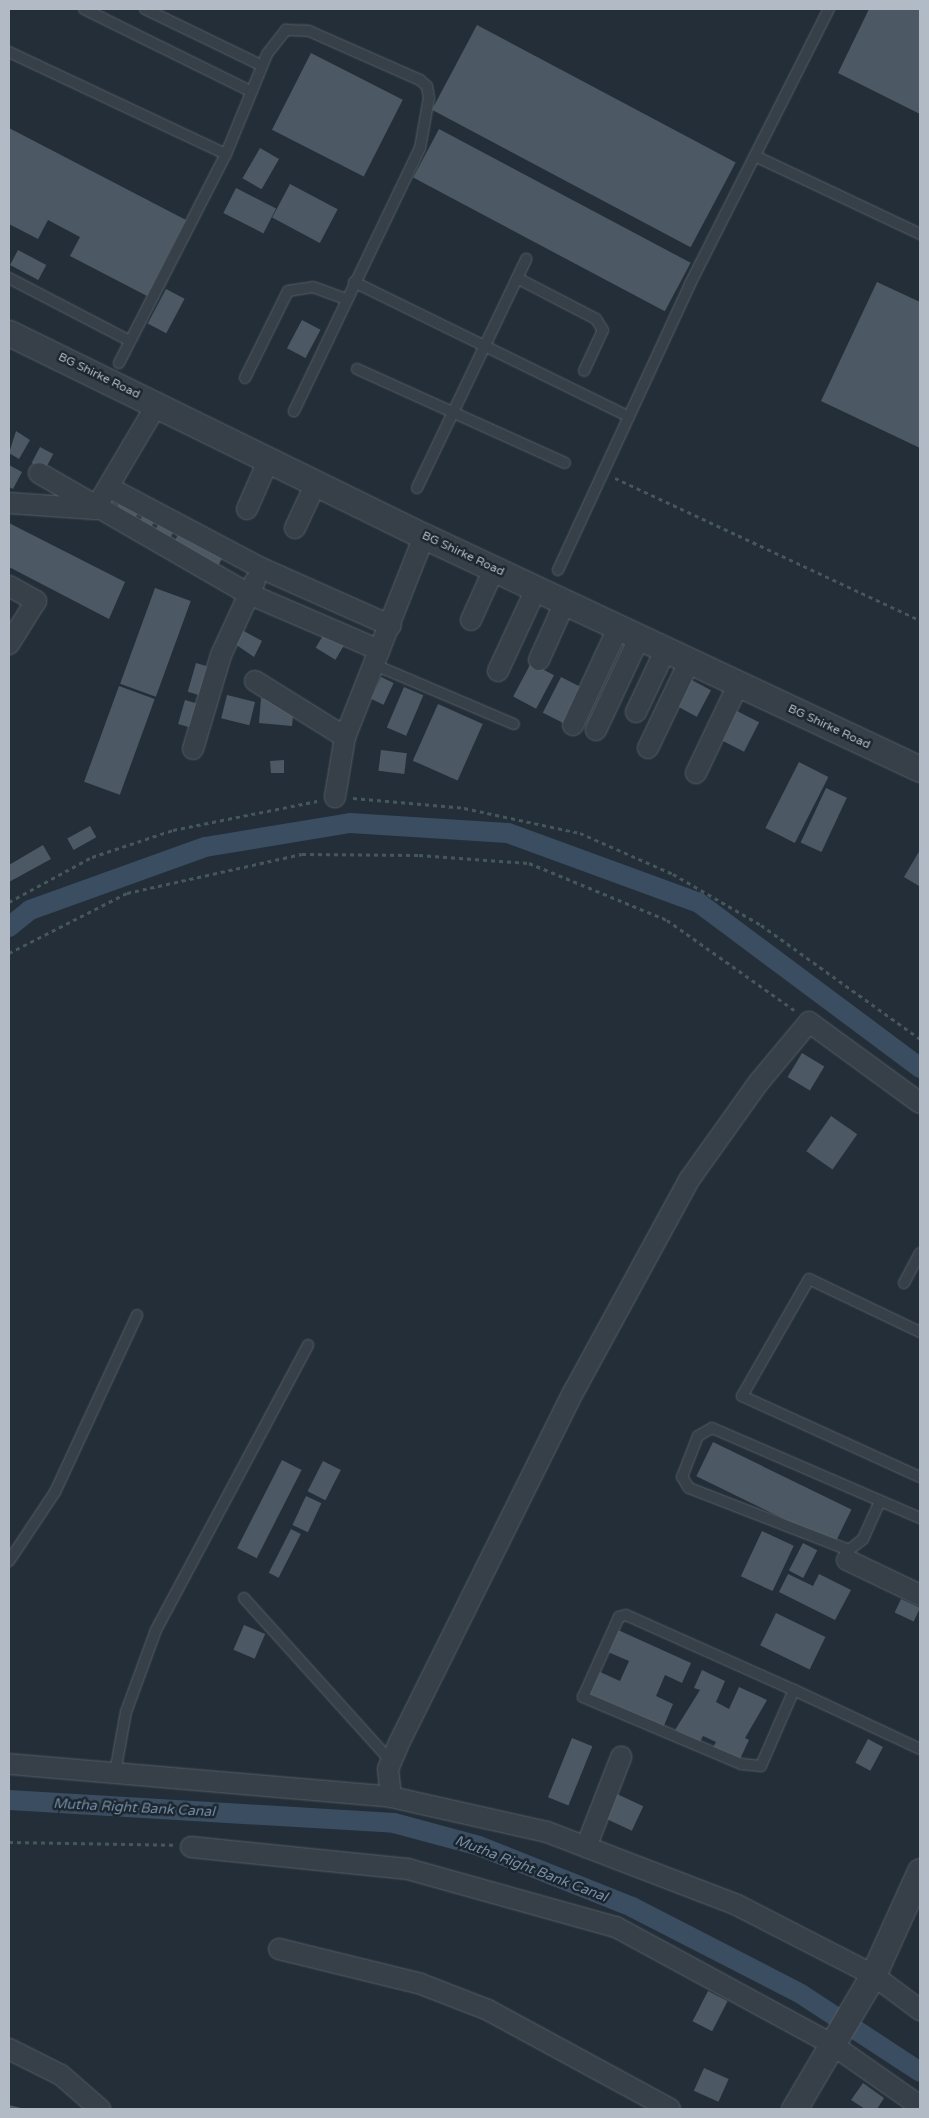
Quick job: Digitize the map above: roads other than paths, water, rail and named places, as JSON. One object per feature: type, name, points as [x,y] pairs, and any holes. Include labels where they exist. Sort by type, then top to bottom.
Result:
[{"type":"street","name":"BG Shirke Road","points":[[9,333],[424,536],[665,651],[920,769]]},
{"type":"street","points":[[95,509],[110,488],[157,404]]},
{"type":"street","points":[[247,509],[269,459]]},
{"type":"street","points":[[38,473],[95,509],[249,594],[376,657]]},
{"type":"street","points":[[295,528],[316,483]]},
{"type":"street","points":[[110,488],[261,568],[391,626]]},
{"type":"street","points":[[9,503],[95,509]]},
{"type":"street","points":[[335,797],[345,737],[376,657],[391,626],[424,536]]},
{"type":"street","points":[[193,748],[221,655],[261,568]]},
{"type":"street","points":[[471,620],[494,569]]},
{"type":"street","points":[[9,586],[36,601],[9,644]]},
{"type":"street","points":[[498,671],[536,589]]},
{"type":"street","points":[[539,660],[565,602]]},
{"type":"street","points":[[573,725],[628,633]]},
{"type":"street","points":[[596,730],[628,633]]},
{"type":"street","points":[[636,712],[665,651]]},
{"type":"street","points":[[648,748],[690,662]]},
{"type":"street","points":[[254,680],[345,737]]},
{"type":"street","points":[[696,773],[738,685]]},
{"type":"street","points":[[391,1797],[387,1779],[391,1761],[574,1392],[688,1180],[759,1082],[809,1022],[920,1104]]},
{"type":"street","points":[[847,1560],[920,1595]]},
{"type":"street","points":[[586,1847],[621,1757]]},
{"type":"street","points":[[9,1764],[391,1797],[547,1832],[738,1905],[867,1983],[920,2010]]},
{"type":"street","points":[[191,1847],[408,1869],[616,1927],[833,2037],[920,2106]]},
{"type":"street","points":[[794,2109],[833,2037],[867,1983],[920,1871]]},
{"type":"street","points":[[279,1949],[421,1984],[488,2010],[670,2109]]},
{"type":"street","points":[[9,2049],[61,2075],[100,2109]]},
{"type":"lane","points":[[84,9],[252,92]]},
{"type":"lane","points":[[145,9],[261,65]]},
{"type":"lane","points":[[558,570],[629,417],[828,9]]},
{"type":"lane","points":[[119,363],[226,154],[252,92],[261,65],[278,37],[296,28],[427,86],[427,118],[420,148],[354,282],[294,411]]},
{"type":"lane","points":[[9,52],[226,154]]},
{"type":"lane","points":[[755,156],[920,234]]},
{"type":"lane","points":[[417,488],[526,258]]},
{"type":"lane","points":[[9,278],[130,341]]},
{"type":"lane","points":[[517,278],[596,319],[603,330],[584,371]]},
{"type":"lane","points":[[354,282],[629,417]]},
{"type":"lane","points":[[245,378],[288,291],[313,287],[346,299]]},
{"type":"lane","points":[[357,369],[565,463]]},
{"type":"lane","points":[[376,657],[514,724]]},
{"type":"lane","points":[[904,1283],[920,1253]]},
{"type":"lane","points":[[920,1332],[809,1279],[742,1396],[920,1477]]},
{"type":"lane","points":[[9,1561],[55,1492],[137,1315]]},
{"type":"lane","points":[[115,1773],[126,1712],[156,1630],[308,1345]]},
{"type":"lane","points":[[880,1501],[863,1539],[849,1550],[689,1488],[682,1477],[698,1436],[712,1428],[920,1518]]},
{"type":"lane","points":[[244,1598],[391,1761]]},
{"type":"lane","points":[[794,1690],[761,1766],[741,1764],[583,1696],[619,1617],[626,1615],[794,1690],[920,1749]]},
{"type":"waterway","points":[[9,927],[30,910],[205,847],[350,823],[508,833],[699,903],[920,1068]]},
{"type":"waterway","name":"Mutha Right Bank Canal","points":[[9,1800],[394,1823],[479,1846],[632,1907],[801,1994],[920,2072]]}]
